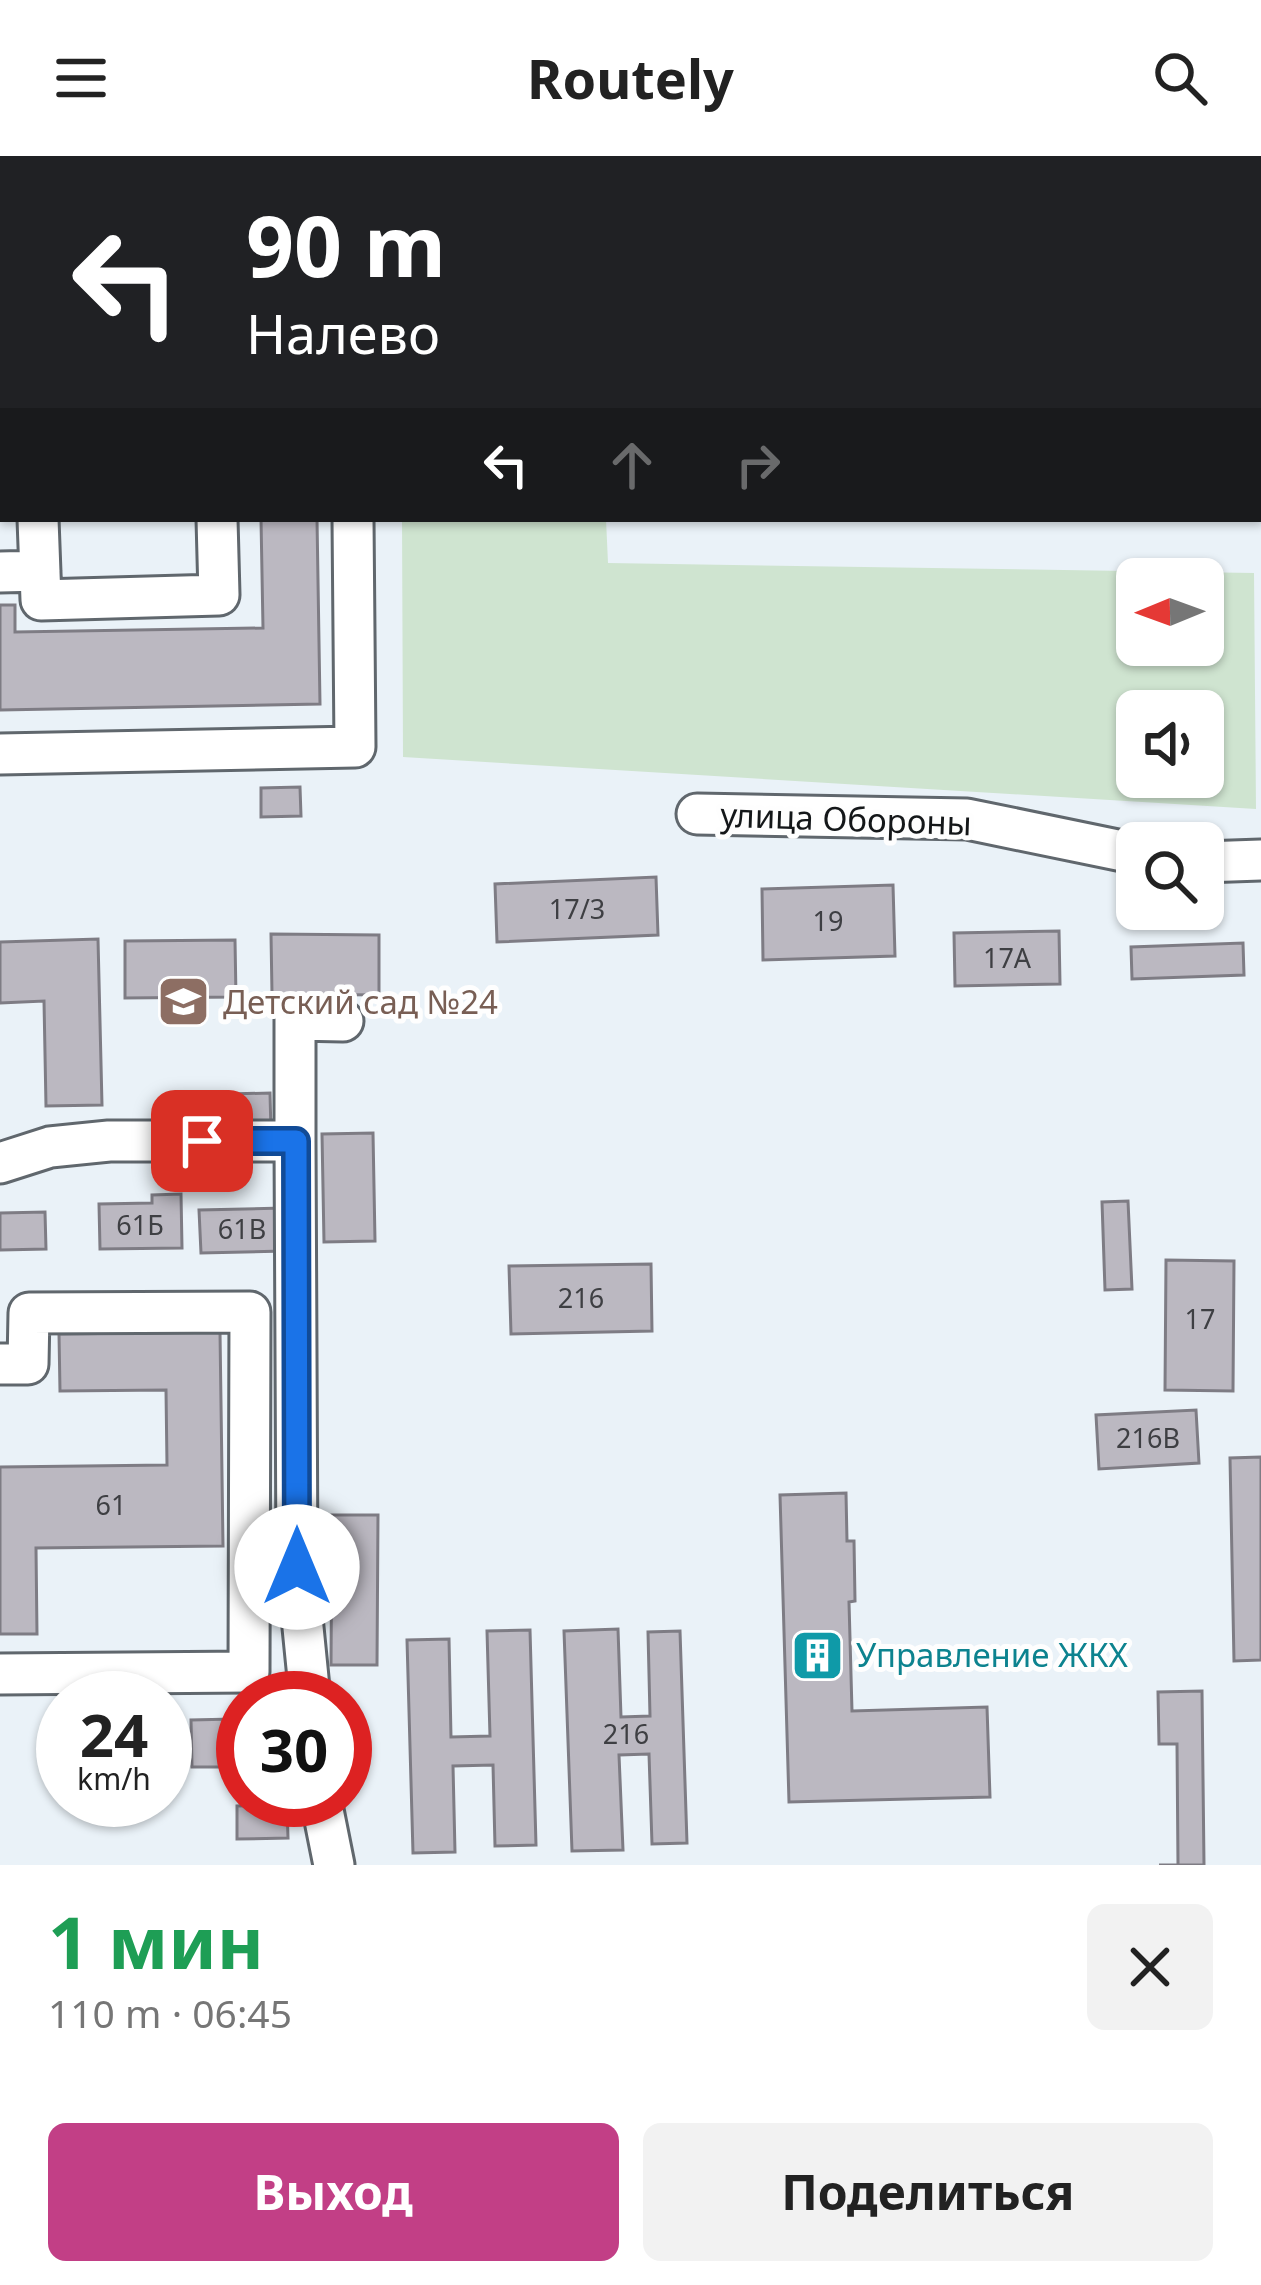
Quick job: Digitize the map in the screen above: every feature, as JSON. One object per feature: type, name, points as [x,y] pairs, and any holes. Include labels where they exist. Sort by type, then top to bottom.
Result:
[{"type":"street","points":[[38,522],[40,600],[219,595],[217,522]]},
{"type":"street","points":[[0,754],[355,747],[353,522]]},
{"type":"street","points":[[0,572],[40,571]]},
{"type":"street","name":"улица Обороны","points":[[697,814],[967,819],[1116,850]]},
{"type":"street","points":[[1224,861],[1261,860]]},
{"type":"street","points":[[307,1671],[297,1567],[295,1020],[343,1021]]},
{"type":"street","points":[[0,1163],[50,1147],[109,1142],[296,1141]]},
{"type":"street","points":[[0,1364],[28,1364],[28,1313],[250,1312],[249,1672],[0,1674]]},
{"type":"street","points":[[326,1827],[334,1865]]},
{"type":"green space","points":[[402,522],[606,522],[608,563],[1116,571],[1116,666],[1224,666],[1224,573],[1254,573],[1256,809],[403,757]]},
{"type":"building","points":[[261,522],[317,522],[320,704],[0,710],[0,605],[15,605],[15,632],[263,628]]},
{"type":"building","points":[[300,787],[301,816],[261,817],[261,788]]},
{"type":"building","points":[[656,877],[658,935],[497,942],[495,884]]},
{"type":"building","points":[[893,885],[895,956],[763,960],[762,889]]},
{"type":"building","points":[[1059,931],[1060,984],[955,986],[954,933]]},
{"type":"building","points":[[271,934],[379,935],[379,995],[272,994]]},
{"type":"building","points":[[98,939],[102,1105],[46,1106],[44,1001],[0,1003],[0,942]]},
{"type":"building","points":[[235,940],[236,997],[125,998],[125,941]]},
{"type":"building","points":[[1243,943],[1244,975],[1132,979],[1131,947]]},
{"type":"building","points":[[270,1093],[271,1132],[231,1133],[229,1094]]},
{"type":"building","points":[[373,1133],[375,1241],[324,1242],[322,1134]]},
{"type":"building","points":[[181,1194],[182,1248],[100,1249],[99,1204],[152,1203],[152,1195]]},
{"type":"building","points":[[1128,1201],[1132,1289],[1105,1290],[1102,1202]]},
{"type":"building","points":[[283,1208],[284,1251],[201,1253],[199,1210]]},
{"type":"building","points":[[45,1212],[46,1249],[0,1250],[0,1213]]},
{"type":"building","points":[[1166,1260],[1234,1261],[1233,1391],[1165,1390]]},
{"type":"building","points":[[651,1264],[652,1331],[511,1334],[509,1266]]},
{"type":"building","points":[[220,1332],[223,1546],[36,1548],[37,1634],[0,1634],[0,1467],[167,1465],[166,1390],[60,1391],[59,1334]]},
{"type":"building","points":[[1196,1410],[1199,1463],[1099,1469],[1096,1415]]},
{"type":"building","points":[[1261,1457],[1261,1660],[1234,1661],[1230,1458]]},
{"type":"building","name":"Управление ЖКХ","points":[[846,1493],[847,1541],[854,1541],[855,1601],[849,1602],[852,1711],[987,1707],[990,1797],[789,1802],[780,1495]]},
{"type":"building","points":[[332,1515],[378,1515],[377,1665],[331,1665]]},
{"type":"building","points":[[618,1629],[621,1717],[650,1716],[648,1632],[680,1631],[687,1843],[652,1844],[649,1754],[619,1755],[623,1850],[572,1851],[564,1631]]},
{"type":"building","points":[[530,1630],[536,1845],[495,1846],[493,1765],[453,1766],[455,1852],[413,1853],[407,1640],[449,1639],[451,1737],[490,1736],[487,1631]]},
{"type":"building","points":[[1202,1691],[1204,1865],[1178,1865],[1177,1744],[1159,1744],[1158,1692]]},
{"type":"building","points":[[216,1719],[216,1767],[192,1767],[192,1720]]},
{"type":"building","points":[[237,1827],[288,1827],[288,1838],[237,1839]]},
{"type":"place","name":"Детский сад №24","points":[[184,1002]]},
{"type":"place","name":"Управление ЖКХ","points":[[817,1655]]},
{"type":"route","points":[[202,1141],[296,1141],[297,1567]]}]
